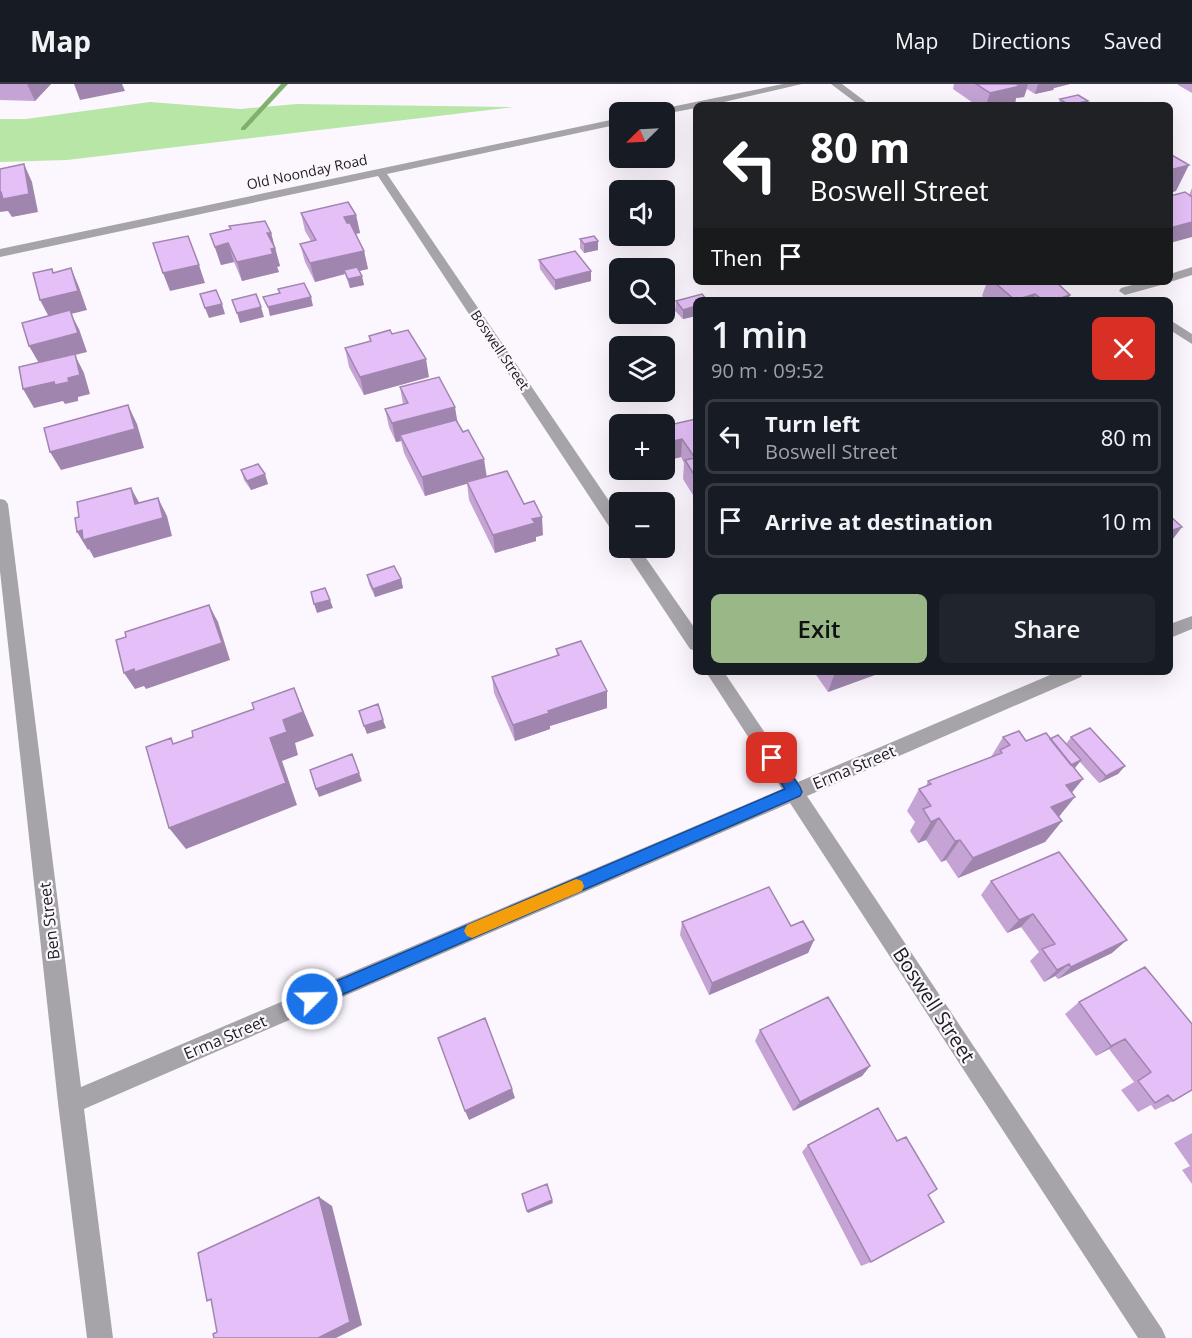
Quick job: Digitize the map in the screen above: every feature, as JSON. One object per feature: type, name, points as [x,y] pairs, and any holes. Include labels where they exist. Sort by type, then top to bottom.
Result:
[{"type":"street","points":[[711,102],[797,84]]},
{"type":"street","points":[[836,84],[862,102]]},
{"type":"street","points":[[675,109],[693,106]]},
{"type":"street","name":"Old Noonday Road","points":[[0,253],[609,123]]},
{"type":"street","name":"Boswell Street","points":[[380,171],[609,514]]},
{"type":"street","points":[[1173,277],[1192,271]]},
{"type":"street","points":[[1116,285],[1133,297]]},
{"type":"street","points":[[1125,291],[1146,285]]},
{"type":"street","points":[[1173,326],[1192,340]]},
{"type":"street","name":"Ben Street","points":[[0,504],[70,1103],[100,1338]]},
{"type":"street","points":[[639,558],[693,640]]},
{"type":"street","points":[[1173,630],[1192,622]]},
{"type":"street","name":"Boswell Street","points":[[717,675],[1153,1338]]},
{"type":"street","name":"Erma Street","points":[[70,1103],[1068,675]]},
{"type":"green space","points":[[150,102],[240,109],[297,104],[514,107],[67,160],[0,162],[0,119],[26,119]]},
{"type":"building","points":[[976,84],[1016,84],[1020,86],[990,93]]},
{"type":"building","points":[[1078,95],[1088,101],[1064,102],[1060,99]]},
{"type":"building","points":[[1173,156],[1189,165],[1173,169]]},
{"type":"building","points":[[24,164],[29,194],[3,199],[0,192],[0,169]]},
{"type":"building","points":[[1185,192],[1192,197],[1192,222],[1173,227],[1173,195]]},
{"type":"building","points":[[348,202],[356,215],[344,217],[347,223],[350,223],[364,251],[310,263],[300,244],[316,240],[301,213]]},
{"type":"building","points":[[265,221],[271,233],[267,233],[275,248],[271,249],[273,254],[237,262],[228,243],[215,247],[210,234],[231,229],[229,226]]},
{"type":"building","points":[[188,236],[199,265],[163,273],[153,243]]},
{"type":"building","points":[[594,236],[598,241],[584,244],[580,239]]},
{"type":"building","points":[[575,251],[591,271],[555,280],[539,260]]},
{"type":"building","points":[[357,267],[362,276],[348,279],[344,270]]},
{"type":"building","points":[[71,268],[78,291],[40,300],[33,273],[52,269],[53,273]]},
{"type":"building","points":[[304,283],[311,297],[268,307],[263,297],[280,293],[278,289]]},
{"type":"building","points":[[998,285],[1059,285],[1070,295],[1039,297],[1035,294],[1012,297]]},
{"type":"building","points":[[216,290],[222,304],[205,308],[200,294]]},
{"type":"building","points":[[256,294],[261,307],[237,313],[232,300]]},
{"type":"building","points":[[702,294],[704,297],[693,297],[693,307],[683,310],[676,301]]},
{"type":"building","points":[[70,310],[78,333],[29,346],[22,323]]},
{"type":"building","points":[[390,330],[392,334],[408,330],[426,359],[360,377],[345,348],[371,341],[369,336]]},
{"type":"building","points":[[75,354],[80,375],[68,378],[69,382],[55,385],[54,382],[23,389],[19,367]]},
{"type":"building","points":[[439,377],[455,407],[392,423],[385,409],[408,403],[400,387]]},
{"type":"building","points":[[128,405],[135,429],[50,452],[44,428]]},
{"type":"building","points":[[456,420],[463,432],[468,430],[484,459],[422,477],[400,435]]},
{"type":"building","points":[[693,420],[693,455],[682,439],[675,441],[675,424]]},
{"type":"building","points":[[693,458],[693,473],[685,460]]},
{"type":"building","points":[[258,464],[265,474],[247,481],[241,470]]},
{"type":"building","points":[[507,471],[524,504],[534,501],[542,517],[532,519],[535,523],[493,535],[467,482]]},
{"type":"building","points":[[131,488],[135,504],[158,498],[163,518],[83,540],[82,530],[77,532],[75,518],[79,517],[77,502]]},
{"type":"building","points":[[1173,519],[1182,527],[1173,530]]},
{"type":"building","points":[[394,566],[401,579],[373,589],[367,575]]},
{"type":"building","points":[[325,588],[330,600],[314,604],[311,592]]},
{"type":"building","points":[[209,605],[222,643],[135,672],[134,669],[124,673],[116,640],[126,637],[125,632]]},
{"type":"building","points":[[581,641],[607,691],[513,725],[492,677],[559,655],[556,649]]},
{"type":"building","points":[[294,688],[303,712],[283,720],[287,732],[270,738],[286,783],[169,828],[146,747],[171,738],[173,744],[193,737],[192,731],[254,709],[252,703]]},
{"type":"building","points":[[378,704],[383,720],[364,726],[359,711]]},
{"type":"building","points":[[1090,728],[1125,766],[1106,776],[1071,737]]},
{"type":"building","points":[[1019,731],[1026,741],[1046,733],[1083,779],[1066,785],[1075,797],[1051,807],[1062,821],[973,858],[960,840],[955,841],[939,818],[931,822],[923,809],[931,806],[919,789],[931,784],[928,781],[1002,753],[1000,750],[1010,745],[1003,737]]},
{"type":"building","points":[[1058,735],[1081,760],[1071,765],[1050,739]]},
{"type":"building","points":[[352,754],[359,773],[316,789],[310,770]]},
{"type":"building","points":[[1059,852],[1127,940],[1071,967],[1069,964],[1057,970],[1042,949],[1055,944],[1033,914],[1019,920],[991,881]]},
{"type":"building","points":[[769,887],[791,926],[803,921],[814,940],[712,983],[682,922]]},
{"type":"building","points":[[1145,967],[1192,1024],[1192,1090],[1173,1101],[1168,1095],[1155,1103],[1138,1081],[1151,1072],[1125,1039],[1111,1046],[1079,1002]]},
{"type":"building","points":[[828,997],[870,1066],[800,1102],[760,1030]]},
{"type":"building","points":[[485,1018],[512,1089],[465,1111],[438,1038]]},
{"type":"building","points":[[878,1108],[897,1141],[906,1137],[937,1189],[928,1195],[944,1222],[871,1262],[808,1145]]},
{"type":"building","points":[[547,1184],[552,1200],[527,1211],[522,1194]]},
{"type":"building","points":[[319,1197],[350,1322],[318,1338],[214,1338],[213,1334],[217,1332],[211,1299],[207,1301],[198,1253]]},
{"type":"waterway","points":[[243,129],[285,84]]},
{"type":"slow traffic","points":[[472,931],[576,886]]},
{"type":"route","points":[[312,999],[795,792],[772,758]]}]
